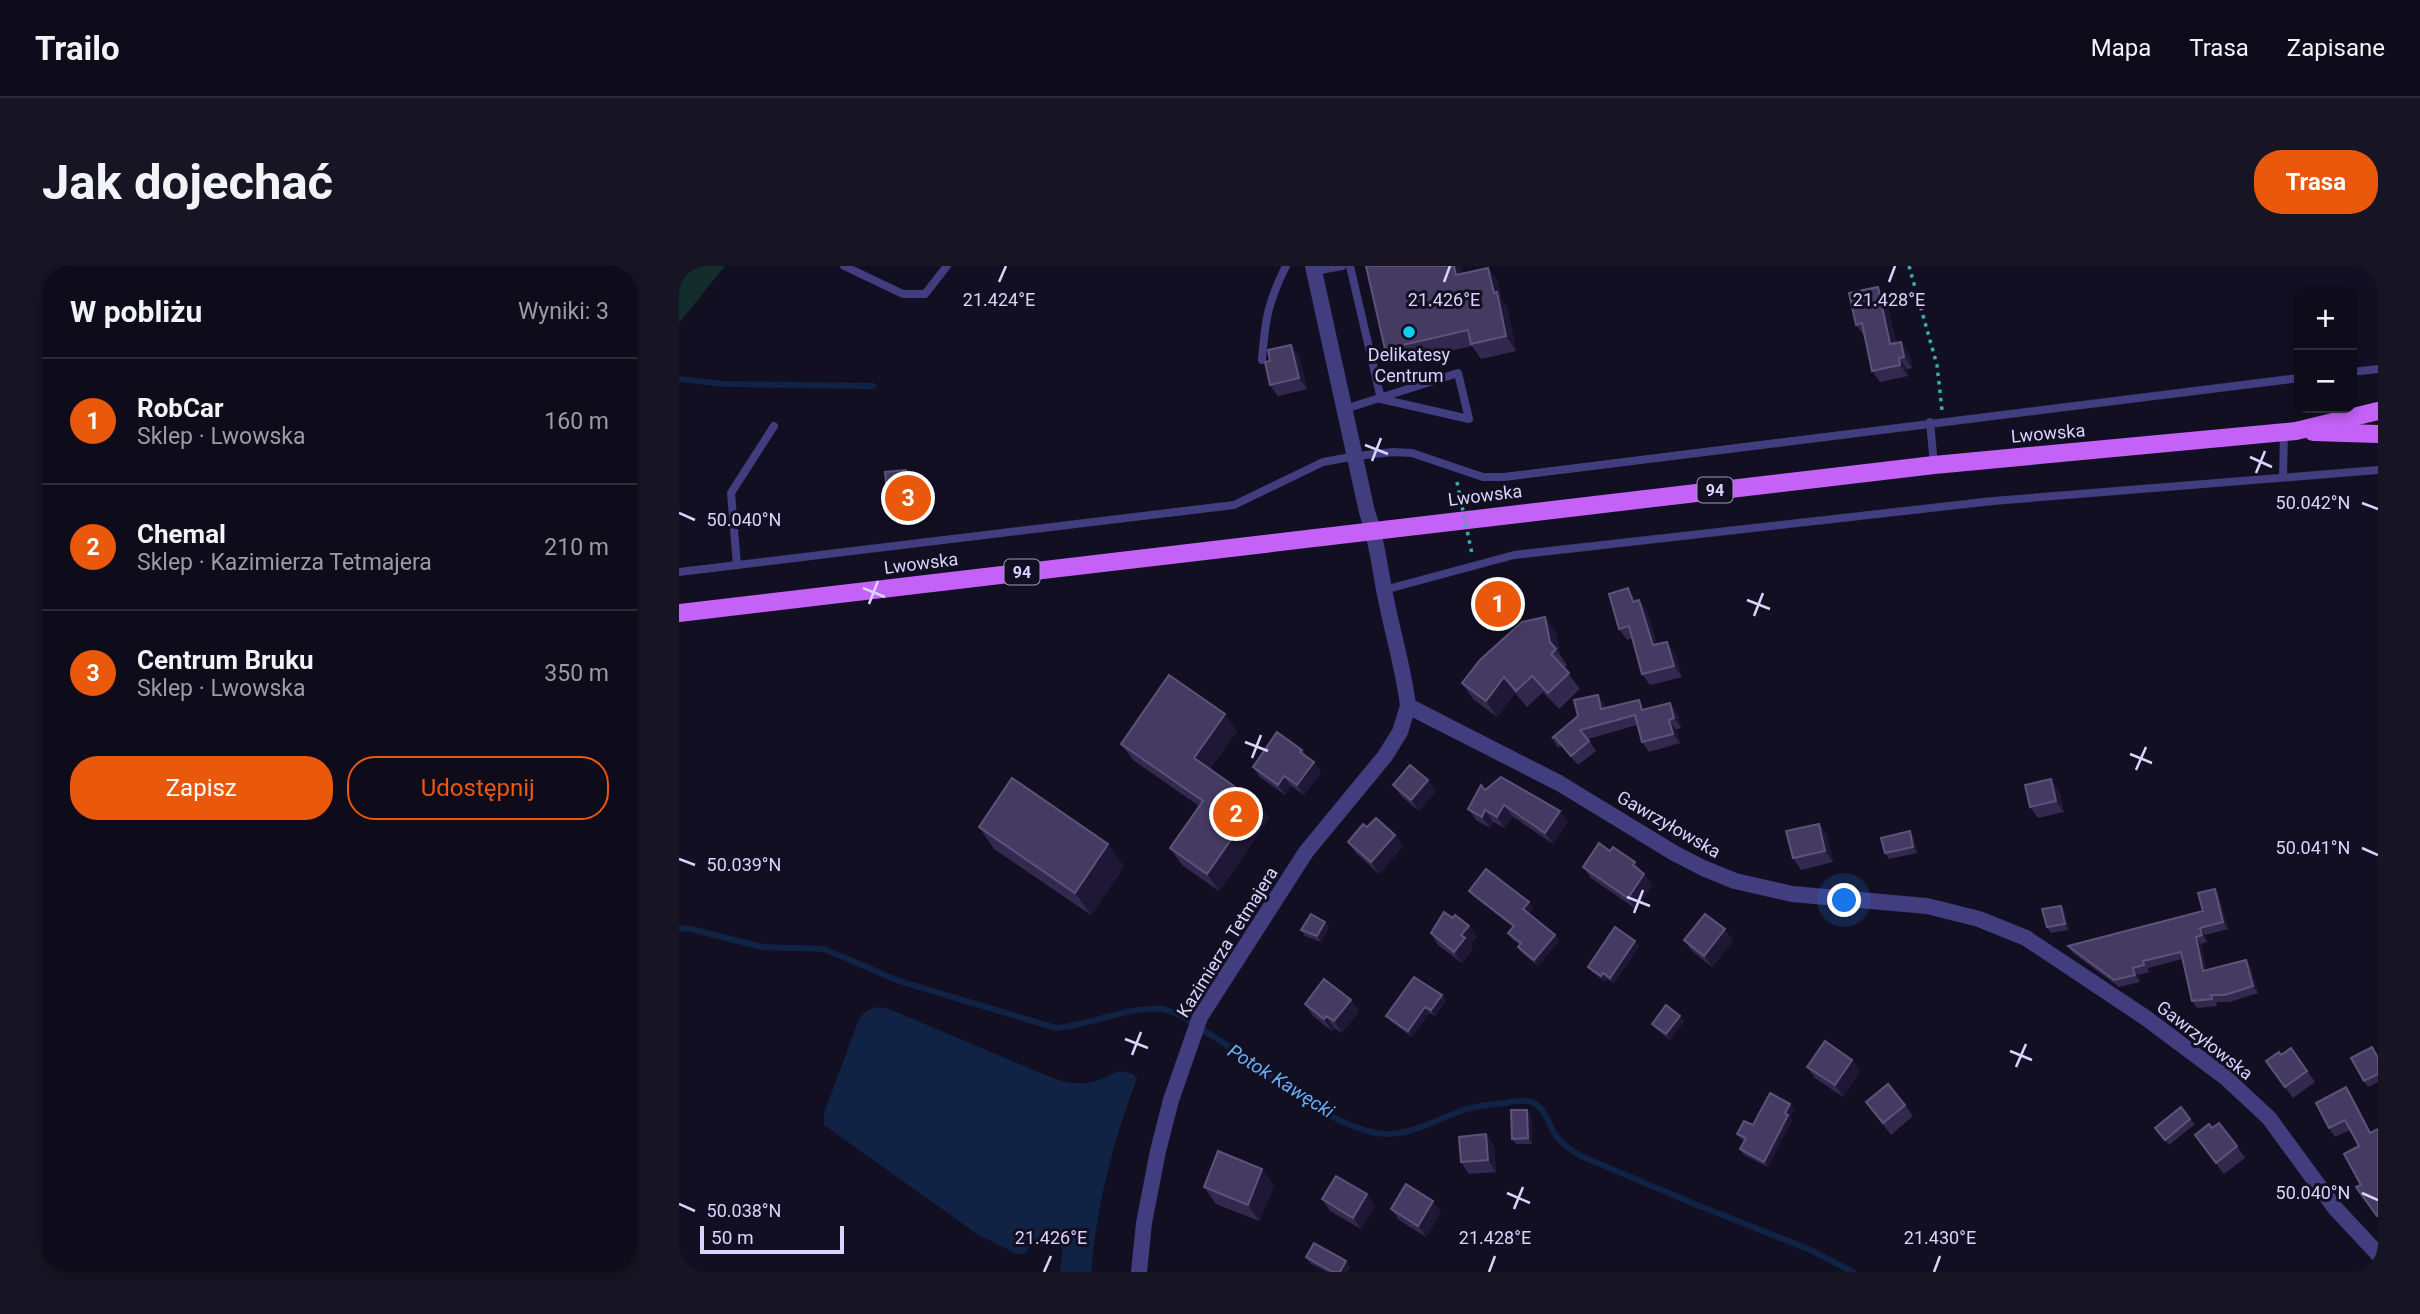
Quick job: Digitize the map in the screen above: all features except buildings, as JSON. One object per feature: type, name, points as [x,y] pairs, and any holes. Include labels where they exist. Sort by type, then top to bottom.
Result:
[{"type":"main road","name":"Lwowska","points":[[679,613],[1373,529],[1934,465],[2290,431],[2378,411]]},
{"type":"main road","name":"Lwowska","points":[[2290,431],[2378,434]]},
{"type":"street","points":[[1314,269],[1373,529],[1406,685],[1408,706]]},
{"type":"street","name":"Kazimierza Tetmajera","points":[[1139,1272],[1144,1223],[1158,1151],[1171,1100],[1200,1017],[1306,852],[1385,756],[1400,732],[1408,706]]},
{"type":"street","name":"Gawrzyłowska","points":[[1408,706],[1559,783],[1674,853],[1735,881],[1793,894],[1927,906],[1979,919],[2026,938],[2094,982],[2225,1077],[2269,1118],[2335,1208],[2378,1254]]},
{"type":"lane","points":[[844,266],[903,294],[925,294],[947,266]]},
{"type":"lane","points":[[1262,360],[1265,318],[1286,266]]},
{"type":"lane","points":[[1314,269],[1342,266]]},
{"type":"lane","points":[[1350,266],[1381,398]]},
{"type":"lane","points":[[2357,371],[2378,369]]},
{"type":"lane","points":[[1345,409],[1458,373],[1469,419],[1381,398]]},
{"type":"lane","points":[[679,572],[1234,505],[1322,462],[1356,456],[1412,453],[1483,477],[1504,477],[2294,379]]},
{"type":"lane","points":[[1930,422],[1934,465]]},
{"type":"lane","points":[[737,565],[731,493],[774,426]]},
{"type":"lane","points":[[2283,477],[2290,431]]},
{"type":"lane","points":[[1384,590],[1514,555],[1993,501],[2378,470]]},
{"type":"path","points":[[1909,266],[1937,365],[1943,421]]},
{"type":"path","points":[[1457,482],[1472,554]]},
{"type":"green space","points":[[679,266],[725,266],[679,323]]},
{"type":"water","points":[[880,1007],[1055,1079],[1088,1083],[1118,1071],[1133,1074],[1137,1079],[1107,1174],[1097,1222],[1091,1272],[1060,1272],[1063,1250],[1056,1240],[1039,1238],[1023,1254],[1017,1254],[977,1234],[824,1125],[824,1113],[859,1019],[868,1010]]},
{"type":"waterway","points":[[679,379],[724,384],[873,386]]},
{"type":"waterway","name":"Potok Kawęcki","points":[[679,928],[762,947],[824,949],[899,981],[1056,1028],[1121,1013],[1148,1009],[1167,1010],[1180,1015],[1227,1045],[1309,1103],[1351,1125],[1372,1132],[1384,1134],[1407,1131],[1484,1105],[1532,1102],[1543,1112],[1559,1139],[1581,1156],[1811,1250],[1853,1272]]},
{"type":"place","name":"Delikatesy Centrum","points":[[1409,332]]},
{"type":"place","name":"Centrum Bruku","points":[[908,498]]},
{"type":"place","name":"RobCar","points":[[1498,604]]},
{"type":"place","name":"Chemal","points":[[1236,814]]}]
